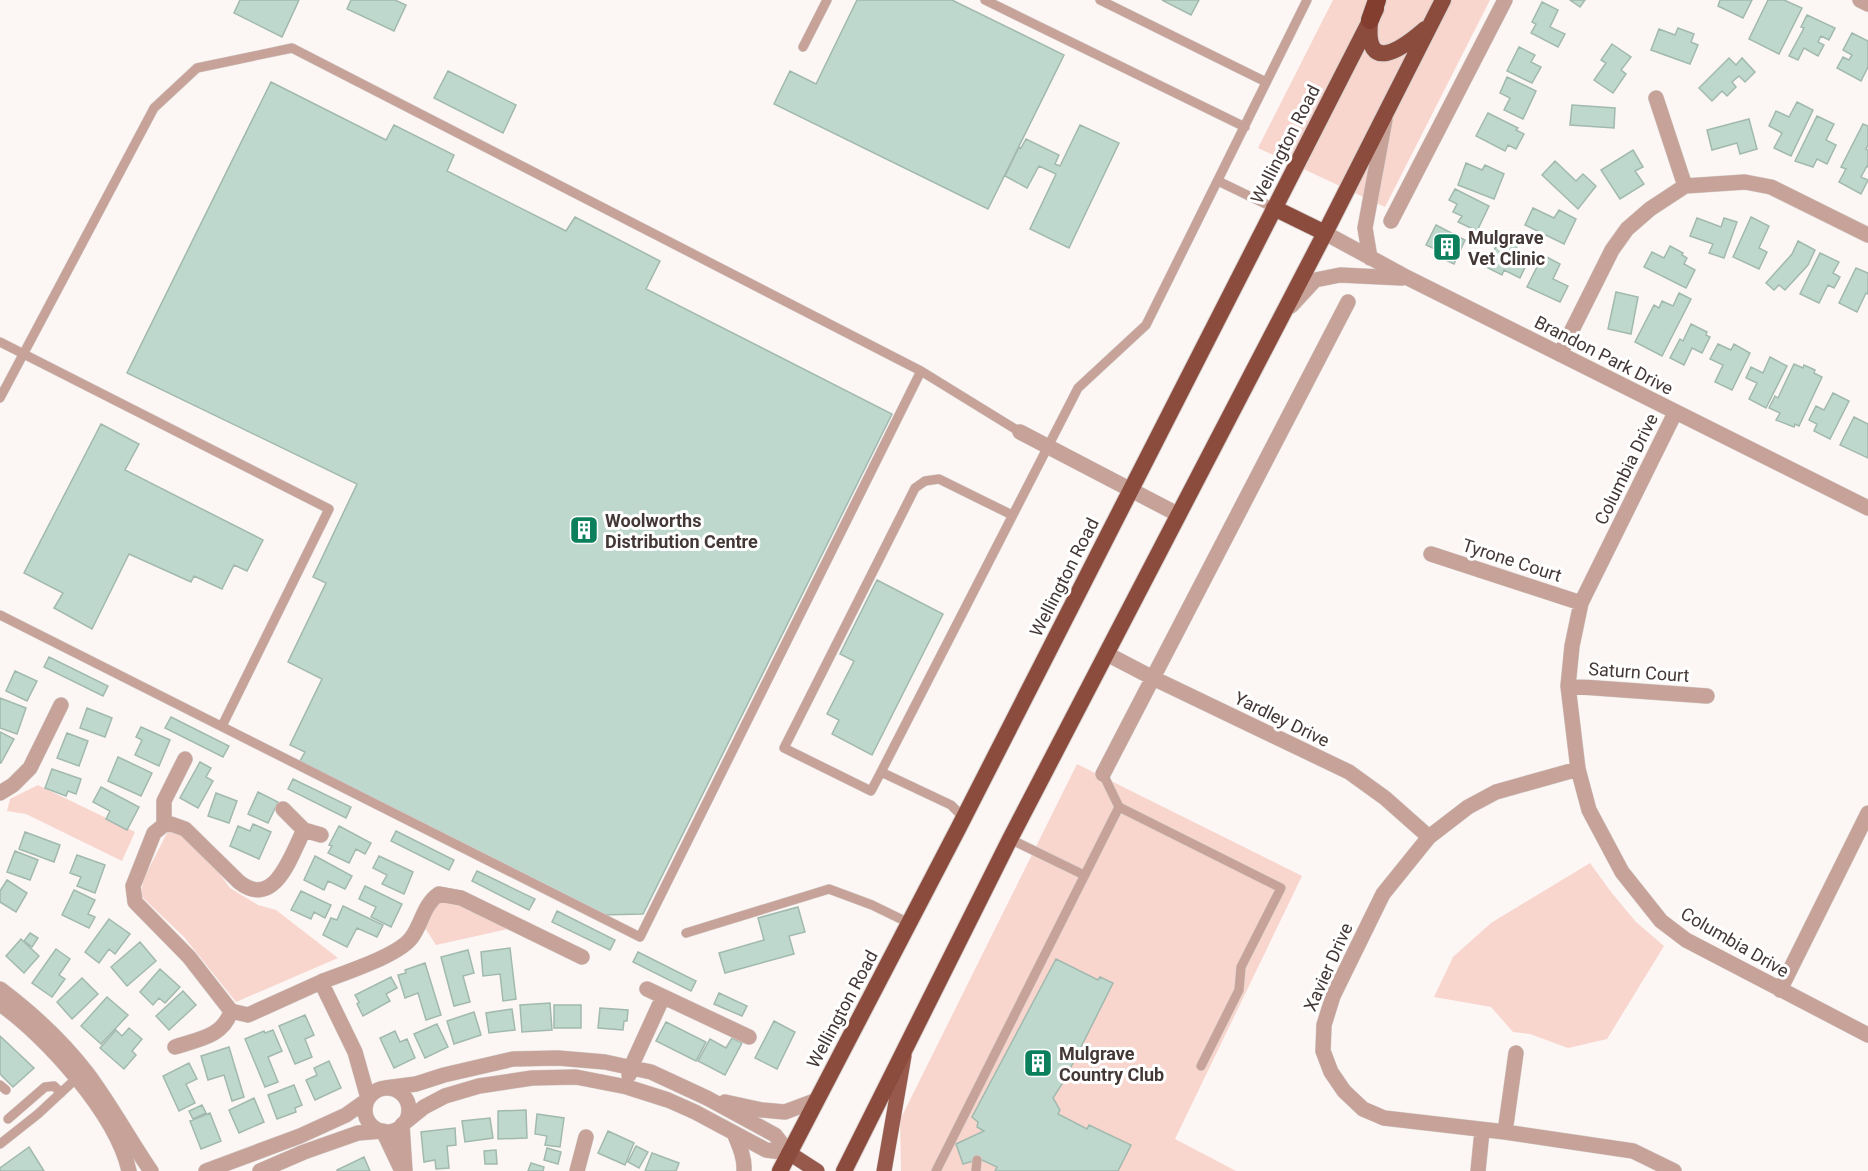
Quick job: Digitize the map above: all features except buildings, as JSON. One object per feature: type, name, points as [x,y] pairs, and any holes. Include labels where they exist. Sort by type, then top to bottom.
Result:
[{"type":"highway","points":[[1378,0],[1370,20],[1368,39],[1375,51],[1392,52],[1406,45],[1430,25]]},
{"type":"highway","points":[[844,1171],[1010,839],[1325,233],[1443,0]]},
{"type":"highway","name":"Wellington Road","points":[[780,1171],[964,818],[1370,20]]},
{"type":"highway","points":[[1274,208],[1325,233]]},
{"type":"main road","points":[[884,1171],[904,1053]]},
{"type":"main road","points":[[789,1153],[817,1171]]},
{"type":"street","points":[[1391,221],[1506,0]]},
{"type":"street","points":[[1860,0],[1868,4]]},
{"type":"street","points":[[1656,98],[1685,186]]},
{"type":"street","points":[[1370,258],[1365,228],[1386,111]]},
{"type":"street","points":[[1560,354],[1612,250],[1627,229],[1650,208],[1685,186],[1745,182],[1771,188],[1868,235]]},
{"type":"street","name":"Brandon Park Drive","points":[[1325,233],[1408,278],[1868,508]]},
{"type":"street","points":[[1281,317],[1315,280],[1340,274],[1408,278]]},
{"type":"street","points":[[1103,774],[1348,302]]},
{"type":"street","name":"Columbia Drive","points":[[1675,413],[1581,603],[1572,646],[1568,686],[1578,769],[1589,810],[1622,872],[1661,921],[1686,940],[1868,1035]]},
{"type":"street","points":[[1020,432],[1179,515]]},
{"type":"street","name":"Tyrone Court","points":[[1431,554],[1581,603]]},
{"type":"street","name":"Yardley Drive","points":[[1107,654],[1349,772],[1385,798],[1429,837]]},
{"type":"street","name":"Saturn Court","points":[[1568,686],[1707,696]]},
{"type":"street","points":[[0,793],[13,785],[30,768],[61,705]]},
{"type":"street","points":[[164,825],[164,801],[184,759]]},
{"type":"street","name":"Xavier Drive","points":[[1578,769],[1496,792],[1468,807],[1429,837],[1383,894],[1333,996],[1324,1025],[1323,1051],[1331,1072],[1344,1091],[1363,1109],[1384,1118],[1633,1150],[1674,1171]]},
{"type":"street","points":[[283,809],[304,830],[321,835]]},
{"type":"street","points":[[1780,990],[1868,813]]},
{"type":"street","points":[[304,830],[284,871],[274,885],[267,889],[252,890],[239,882],[185,829],[171,824],[164,825],[154,833],[137,873],[133,886],[135,902],[189,957],[231,1011],[248,1015],[388,955],[412,938],[426,909],[433,898],[439,894],[461,898],[582,957]]},
{"type":"street","points":[[321,982],[355,1053],[368,1099],[365,1106],[367,1119],[376,1129],[383,1131],[403,1171]]},
{"type":"street","points":[[647,989],[748,1037]]},
{"type":"street","points":[[0,990],[22,1006],[55,1038],[81,1075],[130,1136],[151,1171]]},
{"type":"street","points":[[627,1087],[631,1067],[663,997]]},
{"type":"street","points":[[0,1004],[81,1075],[124,1154],[129,1171]]},
{"type":"street","points":[[175,1047],[217,1032],[227,1023],[231,1011]]},
{"type":"street","points":[[355,1053],[385,1088],[399,1092],[408,1103],[407,1117],[403,1124],[403,1171]]},
{"type":"street","points":[[1505,1132],[1516,1053]]},
{"type":"street","points":[[206,1171],[300,1136],[346,1114],[378,1089],[416,1084],[513,1059],[584,1059],[651,1072],[707,1098],[775,1135],[789,1153]]},
{"type":"street","points":[[260,1171],[304,1152],[358,1133],[394,1130],[424,1107],[445,1096],[478,1086],[532,1078],[576,1077],[627,1087],[696,1112],[766,1150],[789,1153]]},
{"type":"street","points":[[707,1098],[762,1110],[785,1112],[817,1100]]},
{"type":"street","points":[[1478,1171],[1482,1131]]},
{"type":"street","points":[[734,1133],[740,1145],[744,1171]]},
{"type":"street","points":[[577,1171],[586,1137]]},
{"type":"lane","points":[[803,47],[827,0]]},
{"type":"lane","points":[[985,0],[1245,127]]},
{"type":"lane","points":[[1100,0],[1266,82]]},
{"type":"lane","points":[[1012,515],[939,479],[925,481],[915,488],[783,748],[871,791],[1078,388],[1146,325],[1307,0]]},
{"type":"lane","points":[[0,398],[154,108],[197,68],[292,48],[921,371],[1020,432]]},
{"type":"lane","points":[[1218,181],[1274,208]]},
{"type":"lane","points":[[0,342],[329,509],[222,726]]},
{"type":"lane","points":[[0,615],[640,937],[921,371]]},
{"type":"lane","points":[[881,772],[951,805],[964,818]]},
{"type":"lane","points":[[1103,774],[1119,807],[1281,888],[1241,967],[1239,990],[1201,1066]]},
{"type":"lane","points":[[936,1171],[1119,807]]},
{"type":"lane","points":[[1010,839],[1084,875]]},
{"type":"lane","points":[[686,933],[829,889],[872,905],[909,923]]},
{"type":"lane","points":[[0,1144],[38,1114],[81,1075]]},
{"type":"lane","points":[[8,1119],[45,1087],[54,1086],[61,1093]]},
{"type":"lane","points":[[955,1134],[964,1140]]},
{"type":"lane","points":[[976,1171],[977,1160]]},
{"type":"shaded area","points":[[1333,0],[1490,0],[1385,207],[1258,148]]},
{"type":"shaded area","points":[[1077,764],[1302,876],[1175,1139],[1236,1171],[901,1171],[900,1120]]},
{"type":"shaded area","points":[[38,785],[135,832],[122,861],[26,814],[7,811],[10,799]]},
{"type":"shaded area","points":[[177,828],[194,839],[230,888],[258,905],[276,910],[338,958],[236,1002],[184,937],[141,896],[143,880],[167,833]]},
{"type":"shaded area","points":[[1590,863],[1636,922],[1664,946],[1607,1039],[1568,1048],[1530,1034],[1513,1032],[1491,1007],[1434,997],[1453,957],[1491,923]]},
{"type":"shaded area","points":[[447,900],[508,929],[436,945],[425,928],[435,907]]},
{"type":"place","name":"Mulgrave Vet Clinic","points":[[1447,247]]},
{"type":"place","name":"Woolworths Distribution Centre","points":[[584,530]]},
{"type":"place","name":"Mulgrave Country Club","points":[[1038,1063]]}]
